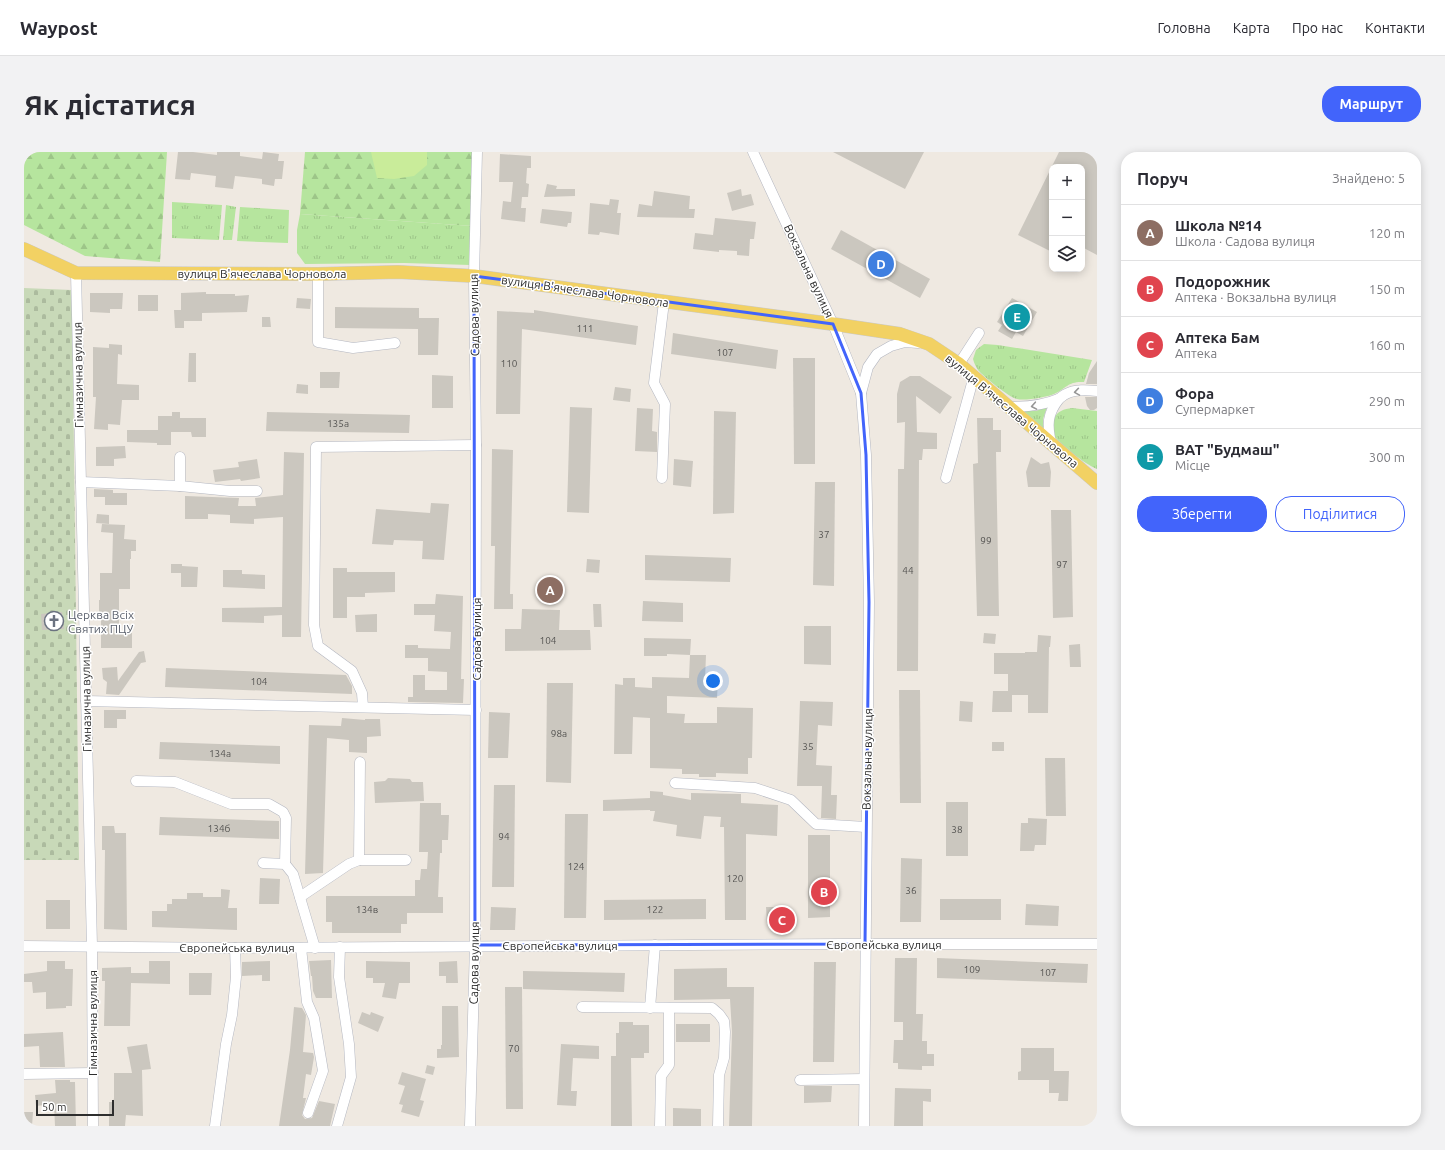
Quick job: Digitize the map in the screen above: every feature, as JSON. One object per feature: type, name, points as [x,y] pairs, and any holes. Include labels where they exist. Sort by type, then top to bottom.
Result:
[{"type":"main road","name":"вулиця В'ячеслава Чорновола","points":[[24,249],[76,273],[318,274],[398,272],[474,276],[900,334],[929,344],[959,364],[1008,407],[1094,478]]},
{"type":"street","name":"Садова вулиця","points":[[470,1126],[475,945],[476,445],[474,276],[477,152]]},
{"type":"street","name":"Вокзальна вулиця","points":[[753,152],[833,324],[861,393],[866,455],[869,602],[864,944],[864,1126]]},
{"type":"street","name":"Гімназична вулиця","points":[[76,273],[92,946],[93,1126]]},
{"type":"street","points":[[318,274],[318,342],[353,348],[395,343]]},
{"type":"street","points":[[662,478],[665,404],[654,383],[664,302]]},
{"type":"street","points":[[959,364],[979,334]]},
{"type":"street","name":"Вокзальна вулиця","points":[[861,393],[868,367],[877,354],[891,346],[905,342],[929,344]]},
{"type":"street","points":[[946,478],[974,376]]},
{"type":"street","points":[[1008,407],[1034,406],[1059,399],[1066,394],[1078,390],[1097,391]]},
{"type":"street","points":[[1051,443],[1048,424],[1050,413],[1059,399]]},
{"type":"street","points":[[363,707],[362,693],[352,671],[318,646],[314,625],[316,447],[476,445]]},
{"type":"street","points":[[180,457],[180,486]]},
{"type":"street","points":[[81,482],[180,486],[230,491],[257,491]]},
{"type":"street","points":[[86,701],[476,710]]},
{"type":"street","points":[[359,860],[360,762]]},
{"type":"street","points":[[136,781],[175,782],[231,804],[269,804],[283,812],[286,818],[285,864],[293,874],[316,948]]},
{"type":"street","points":[[675,783],[755,788],[791,800],[816,824],[866,827]]},
{"type":"street","points":[[300,897],[349,864],[359,860],[406,860]]},
{"type":"street","points":[[263,863],[285,864]]},
{"type":"street","name":"Європейська вулиця","points":[[24,946],[340,948],[475,945],[1097,944]]},
{"type":"street","points":[[650,1008],[654,945]]},
{"type":"street","points":[[214,1126],[226,1044],[232,1015],[236,977],[235,948]]},
{"type":"street","points":[[301,948],[307,1002],[314,1018],[323,1071],[308,1113]]},
{"type":"street","points":[[338,1126],[351,1077],[349,1044],[339,977],[340,948]]},
{"type":"street","points":[[582,1007],[712,1008],[719,1014],[724,1022],[725,1032],[724,1058],[719,1075],[718,1126]]},
{"type":"street","points":[[660,1126],[661,1076],[669,1065],[669,1008]]},
{"type":"street","points":[[24,1074],[93,1073]]},
{"type":"street","points":[[800,1080],[864,1079]]},
{"type":"highlighted area","points":[[474,276],[833,324],[861,393],[866,455],[869,602],[865,944],[475,945]]},
{"type":"green space","points":[[24,152],[167,152],[160,262],[85,256],[24,225]]},
{"type":"green space","points":[[305,152],[474,152],[472,226],[300,214]]},
{"type":"green space","points":[[371,152],[427,152],[427,165],[414,176],[394,179],[377,178]]},
{"type":"green space","points":[[172,202],[222,205],[219,240],[172,238]]},
{"type":"green space","points":[[226,205],[236,207],[232,240],[223,240]]},
{"type":"green space","points":[[240,207],[289,210],[288,243],[237,241]]},
{"type":"green space","points":[[300,214],[472,226],[470,265],[404,263],[305,264],[297,253],[297,230]]},
{"type":"green space","points":[[24,288],[72,290],[79,860],[24,860]]},
{"type":"green space","points":[[984,344],[1092,360],[1084,382],[1071,384],[1054,394],[1030,399],[1017,399],[1009,395],[985,377],[977,369],[973,359],[976,350]]},
{"type":"green space","points":[[1047,407],[1043,419],[1044,429],[1022,411],[1036,411]]},
{"type":"green space","points":[[1072,408],[1097,411],[1097,469],[1064,447],[1054,436],[1052,428],[1057,414]]},
{"type":"building","points":[[178,152],[217,155],[217,152],[240,152],[240,156],[262,159],[263,152],[279,154],[278,161],[284,161],[282,179],[275,179],[274,186],[262,184],[262,179],[235,176],[233,189],[215,187],[216,176],[191,173],[190,180],[175,179]]},
{"type":"building","points":[[833,152],[924,152],[905,189]]},
{"type":"building","points":[[1059,152],[1097,152],[1097,255],[1085,249],[1085,164],[1053,164]]},
{"type":"building","points":[[500,154],[531,156],[531,168],[527,168],[526,183],[529,184],[528,197],[522,197],[521,208],[526,208],[525,222],[501,219],[503,201],[511,202],[513,182],[499,182]]},
{"type":"building","points":[[1049,172],[1049,250],[1018,235]]},
{"type":"building","points":[[547,184],[557,186],[556,189],[575,189],[575,196],[544,197]]},
{"type":"building","points":[[741,189],[742,196],[751,194],[754,205],[732,211],[727,193]]},
{"type":"building","points":[[654,191],[690,196],[689,209],[695,209],[694,218],[637,217],[639,204],[652,206]]},
{"type":"building","points":[[610,199],[619,200],[617,213],[621,213],[619,235],[600,232],[599,235],[588,234],[590,203],[609,205]]},
{"type":"building","points":[[542,209],[572,212],[571,223],[568,223],[567,227],[540,223]]},
{"type":"building","points":[[715,218],[756,222],[754,239],[750,239],[749,256],[737,255],[737,251],[719,250],[719,252],[693,249],[695,233],[713,235]]},
{"type":"building","points":[[841,230],[930,279],[920,298],[831,249]]},
{"type":"building","points":[[206,292],[206,294],[235,294],[235,296],[249,295],[247,312],[202,313],[202,321],[184,321],[184,328],[175,328],[174,310],[181,310],[181,293]]},
{"type":"building","points":[[90,293],[123,293],[122,309],[110,309],[110,313],[90,312]]},
{"type":"building","points":[[138,295],[158,295],[158,311],[138,311]]},
{"type":"building","points":[[297,298],[311,299],[310,309],[296,308]]},
{"type":"building","points":[[1012,298],[1037,312],[1023,336],[1016,332],[1012,339],[998,331],[1002,325],[997,322]]},
{"type":"building","points":[[335,307],[419,308],[419,318],[439,318],[438,355],[418,355],[418,329],[335,328]]},
{"type":"building","points":[[534,310],[638,326],[636,345],[522,329],[520,414],[496,414],[497,311],[534,313]]},
{"type":"building","points":[[262,317],[270,317],[271,327],[262,327]]},
{"type":"building","points":[[673,333],[778,350],[776,369],[671,354]]},
{"type":"building","points":[[109,344],[122,345],[122,355],[118,354],[117,384],[139,385],[139,400],[122,400],[120,425],[108,424],[108,430],[94,429],[96,397],[93,397],[93,347],[109,348]]},
{"type":"building","points":[[189,353],[196,353],[196,382],[188,382]]},
{"type":"building","points":[[793,358],[815,358],[815,464],[794,464]]},
{"type":"building","points":[[1097,361],[1097,384],[1086,384],[1089,373]]},
{"type":"building","points":[[320,372],[340,372],[339,388],[320,388]]},
{"type":"building","points":[[432,375],[453,376],[453,408],[432,408]]},
{"type":"building","points":[[910,376],[920,376],[952,397],[940,414],[916,396],[917,432],[937,433],[937,449],[923,449],[922,460],[919,460],[918,671],[897,671],[898,469],[904,469],[905,422],[897,423],[897,394],[900,382]]},
{"type":"building","points":[[297,384],[308,385],[308,394],[296,393]]},
{"type":"building","points":[[615,387],[631,389],[630,402],[613,400]]},
{"type":"building","points":[[1085,397],[1097,397],[1097,408],[1090,410],[1087,406]]},
{"type":"building","points":[[570,407],[592,408],[589,513],[567,512]]},
{"type":"building","points":[[637,408],[653,409],[652,431],[657,432],[657,452],[635,451]]},
{"type":"building","points":[[714,411],[736,412],[734,513],[713,514]]},
{"type":"building","points":[[172,412],[180,412],[180,418],[206,418],[206,437],[192,437],[191,432],[171,432],[171,445],[127,442],[127,430],[158,430],[158,416],[172,416]]},
{"type":"building","points":[[267,412],[410,415],[409,433],[266,431]]},
{"type":"building","points":[[977,418],[993,418],[993,430],[1001,430],[1001,452],[996,452],[999,616],[977,616],[973,464],[978,463]]},
{"type":"building","points":[[125,446],[126,458],[114,459],[114,466],[96,466],[96,447]]},
{"type":"building","points":[[492,449],[513,450],[510,594],[513,594],[513,609],[494,609],[495,546],[491,546]]},
{"type":"building","points":[[284,452],[304,453],[301,637],[282,637],[282,615],[264,616],[264,623],[222,622],[222,608],[282,607],[283,517],[254,519],[254,524],[230,523],[230,515],[208,514],[208,519],[185,519],[185,496],[239,498],[238,506],[256,506],[255,498],[283,495]]},
{"type":"building","points":[[1031,457],[1041,464],[1049,462],[1051,472],[1050,487],[1028,487],[1026,472]]},
{"type":"building","points":[[257,459],[260,478],[241,481],[240,479],[215,482],[213,470],[239,467],[238,462]]},
{"type":"building","points":[[674,459],[693,461],[691,487],[673,485]]},
{"type":"building","points":[[815,482],[835,482],[834,586],[813,585]]},
{"type":"building","points":[[94,489],[113,490],[113,493],[127,493],[127,505],[105,505],[105,497],[94,497]]},
{"type":"building","points":[[431,503],[449,504],[444,560],[422,559],[423,541],[394,540],[393,545],[372,544],[376,509],[430,513]]},
{"type":"building","points":[[1051,510],[1071,510],[1073,617],[1053,618]]},
{"type":"building","points":[[97,514],[109,515],[109,524],[96,523]]},
{"type":"building","points":[[102,524],[125,525],[124,539],[136,540],[136,551],[131,551],[130,559],[130,589],[119,589],[119,632],[132,633],[132,648],[101,648],[101,620],[99,620],[100,573],[112,573],[113,533],[101,532]]},
{"type":"building","points":[[645,555],[731,558],[730,582],[645,580]]},
{"type":"building","points":[[587,559],[600,560],[599,573],[586,572]]},
{"type":"building","points":[[171,564],[182,564],[182,566],[198,567],[197,587],[181,587],[181,573],[171,573]]},
{"type":"building","points":[[333,568],[347,568],[347,572],[395,572],[395,592],[365,593],[365,597],[347,597],[347,618],[333,618]]},
{"type":"building","points":[[223,570],[242,570],[242,574],[265,575],[265,589],[223,587]]},
{"type":"building","points":[[436,594],[463,596],[461,679],[464,679],[463,703],[408,702],[408,697],[413,697],[413,675],[425,675],[425,690],[447,690],[447,672],[428,671],[428,658],[405,658],[405,645],[418,645],[418,648],[450,649],[451,632],[434,631],[435,615],[414,615],[414,604],[435,604]]},
{"type":"building","points":[[643,601],[683,603],[683,622],[642,621]]},
{"type":"building","points":[[593,604],[601,604],[602,627],[594,627]]},
{"type":"building","points":[[522,609],[560,610],[559,630],[590,630],[591,650],[505,651],[505,629],[521,629]]},
{"type":"building","name":"Церква Всіх Святих ПЦУ","points":[[62,612],[64,629],[42,630],[41,614]]},
{"type":"building","points":[[377,614],[377,632],[356,632],[355,615]]},
{"type":"building","points":[[804,626],[831,626],[831,665],[804,664]]},
{"type":"building","points":[[984,633],[996,634],[995,644],[983,643]]},
{"type":"building","points":[[1038,635],[1051,636],[1049,647],[1048,713],[1028,713],[1028,695],[1012,695],[1012,712],[992,712],[993,691],[1008,691],[1008,674],[994,674],[994,653],[1037,652]]},
{"type":"building","points":[[644,638],[691,639],[690,655],[667,654],[667,656],[644,656]]},
{"type":"building","points":[[1080,644],[1081,667],[1070,667],[1069,645]]},
{"type":"building","points":[[144,651],[146,662],[141,663],[119,695],[106,694],[107,682],[103,679],[102,668],[117,667],[118,681],[139,652]]},
{"type":"building","points":[[690,655],[706,655],[705,679],[718,679],[717,698],[667,696],[667,713],[685,714],[684,723],[717,723],[717,707],[753,708],[752,758],[748,758],[748,774],[716,773],[716,777],[699,777],[699,774],[682,774],[682,769],[650,768],[650,718],[633,717],[632,754],[614,754],[615,684],[623,685],[623,678],[635,678],[635,687],[652,688],[652,677],[689,678]]},
{"type":"building","points":[[166,668],[346,675],[352,686],[352,694],[165,687]]},
{"type":"building","points":[[547,683],[573,683],[571,783],[546,782]]},
{"type":"building","points":[[899,690],[920,690],[921,803],[900,803]]},
{"type":"building","points":[[800,701],[833,702],[832,726],[818,725],[816,765],[832,766],[831,795],[837,795],[836,819],[821,818],[822,786],[797,786]]},
{"type":"building","points":[[960,701],[973,702],[972,722],[959,721]]},
{"type":"building","points":[[104,710],[126,710],[126,719],[117,719],[117,728],[104,728]]},
{"type":"building","points":[[489,712],[510,713],[508,758],[488,758]]},
{"type":"building","points":[[342,718],[365,720],[380,719],[381,736],[367,737],[367,753],[349,752],[349,740],[327,738],[323,873],[305,874],[309,725],[341,726]]},
{"type":"building","points":[[160,742],[280,746],[280,764],[159,759]]},
{"type":"building","points":[[992,742],[1004,742],[1004,751],[992,751]]},
{"type":"building","points":[[1045,758],[1065,758],[1066,816],[1046,816]]},
{"type":"building","points":[[388,778],[410,779],[412,782],[423,782],[424,801],[375,803],[374,782],[385,781]]},
{"type":"building","points":[[494,785],[515,785],[514,887],[492,887]]},
{"type":"building","points":[[650,791],[663,792],[663,795],[691,800],[691,793],[741,794],[741,803],[778,805],[777,836],[746,834],[746,920],[725,920],[724,827],[720,827],[721,817],[704,816],[701,839],[676,836],[677,825],[653,821],[655,811],[603,811],[603,800],[650,798]]},
{"type":"building","points":[[946,802],[968,802],[968,856],[946,856]]},
{"type":"building","points":[[420,803],[441,803],[441,815],[449,815],[448,840],[442,840],[442,853],[440,853],[438,897],[443,897],[443,913],[407,913],[407,924],[401,924],[401,933],[332,933],[332,922],[326,922],[326,896],[415,896],[415,880],[420,880],[421,869],[427,869],[428,852],[419,852]]},
{"type":"building","points":[[565,814],[588,814],[586,918],[564,918]]},
{"type":"building","points":[[160,817],[279,821],[279,839],[159,835]]},
{"type":"building","points":[[1028,818],[1047,819],[1046,845],[1035,845],[1034,851],[1020,851],[1021,823],[1028,823]]},
{"type":"building","points":[[102,826],[114,826],[115,833],[126,833],[127,930],[104,929],[105,850],[102,850]]},
{"type":"building","points":[[808,835],[830,835],[830,917],[808,918]]},
{"type":"building","points":[[901,858],[922,859],[921,922],[900,922]]},
{"type":"building","points":[[260,878],[280,879],[279,904],[259,904]]},
{"type":"building","points":[[221,889],[230,890],[228,908],[237,908],[237,930],[152,927],[152,911],[167,911],[167,904],[172,904],[172,899],[187,899],[187,893],[203,893],[203,897],[221,897]]},
{"type":"building","points":[[706,899],[706,919],[604,920],[604,900]]},
{"type":"building","points":[[940,899],[1001,899],[1001,920],[940,920]]},
{"type":"building","points":[[46,900],[70,900],[70,929],[46,929]]},
{"type":"building","points":[[1026,904],[1059,906],[1058,926],[1025,925]]},
{"type":"building","points":[[491,907],[516,908],[515,930],[490,930]]},
{"type":"building","points":[[766,907],[784,907],[785,923],[767,923]]},
{"type":"building","points":[[895,958],[917,958],[916,1014],[923,1014],[922,1041],[927,1041],[927,1054],[934,1054],[934,1066],[922,1066],[922,1070],[898,1069],[898,1063],[893,1063],[894,1040],[903,1040],[903,1022],[894,1022]]},
{"type":"building","points":[[937,958],[1088,964],[1087,983],[937,978]]},
{"type":"building","points":[[331,960],[332,998],[316,998],[313,991],[309,961]]},
{"type":"building","points":[[47,961],[65,961],[65,969],[73,969],[72,1006],[66,1006],[66,1008],[46,1009],[46,992],[33,993],[32,982],[24,982],[24,974],[47,971]]},
{"type":"building","points":[[149,961],[170,961],[170,984],[131,983],[130,1026],[104,1026],[105,981],[102,981],[102,968],[131,967],[131,973],[149,973]]},
{"type":"building","points":[[270,961],[270,981],[262,981],[262,975],[242,976],[242,962]]},
{"type":"building","points":[[366,961],[410,962],[410,983],[399,983],[396,999],[382,997],[385,983],[373,983],[373,978],[366,978]]},
{"type":"building","points":[[457,961],[458,983],[446,983],[446,976],[439,976],[439,962]]},
{"type":"building","points":[[814,962],[836,962],[834,1062],[813,1062]]},
{"type":"building","points":[[727,968],[727,987],[754,987],[752,1126],[729,1126],[732,1032],[730,999],[674,1000],[674,969]]},
{"type":"building","points":[[523,971],[625,973],[624,992],[523,989]]},
{"type":"building","points":[[189,973],[212,973],[211,995],[189,995]]},
{"type":"building","points":[[505,987],[522,987],[523,1109],[506,1109]]},
{"type":"building","points":[[442,1006],[458,1006],[459,1057],[437,1058],[437,1049],[441,1049],[442,1045]]},
{"type":"building","points":[[294,1007],[302,1008],[306,1015],[303,1052],[313,1053],[314,1057],[311,1075],[306,1074],[303,1098],[306,1098],[302,1115],[305,1119],[312,1118],[319,1101],[335,1104],[330,1126],[279,1126],[290,1050]]},
{"type":"building","points":[[362,1012],[370,1015],[371,1012],[384,1017],[378,1032],[358,1023]]},
{"type":"building","points":[[619,1022],[633,1022],[633,1025],[649,1025],[649,1053],[644,1053],[644,1058],[631,1058],[632,1126],[611,1126],[611,1056],[616,1056],[616,1033],[619,1033]]},
{"type":"building","points":[[676,1024],[710,1024],[710,1042],[676,1042]]},
{"type":"building","points":[[63,1032],[65,1067],[40,1067],[39,1046],[24,1047],[24,1034]]},
{"type":"building","points":[[147,1044],[151,1069],[142,1070],[143,1116],[126,1115],[125,1126],[109,1126],[109,1102],[113,1102],[114,1098],[114,1073],[132,1073],[127,1047]]},
{"type":"building","points":[[561,1044],[599,1046],[599,1059],[573,1058],[571,1091],[577,1091],[576,1106],[557,1105]]},
{"type":"building","points":[[1021,1048],[1054,1048],[1054,1071],[1069,1071],[1068,1101],[1058,1101],[1059,1093],[1049,1093],[1049,1080],[1018,1080],[1018,1072],[1021,1071]]},
{"type":"building","points":[[427,1065],[435,1067],[433,1075],[425,1073]]},
{"type":"building","points":[[402,1072],[426,1079],[420,1100],[424,1101],[419,1117],[401,1112],[403,1105],[399,1104],[405,1086],[398,1084]]},
{"type":"building","points":[[55,1080],[70,1080],[70,1082],[75,1082],[76,1126],[55,1126],[54,1104],[36,1106],[35,1095],[56,1093]]},
{"type":"building","points":[[804,1086],[832,1086],[831,1102],[804,1103]]},
{"type":"building","points":[[895,1088],[931,1089],[931,1102],[923,1101],[923,1126],[894,1126]]},
{"type":"building","points":[[673,1108],[701,1109],[701,1126],[673,1126]]},
{"type":"building","points":[[24,1112],[33,1112],[32,1126],[24,1126]]},
{"type":"place","name":"Фора","points":[[881,264]]},
{"type":"place","name":"ВАТ \"Будмаш\"","points":[[1017,317]]},
{"type":"place","name":"Школа №14","points":[[550,590]]},
{"type":"place","name":"Церква Всіх Святих ПЦУ","points":[[54,621]]},
{"type":"place","name":"Подорожник","points":[[824,892]]},
{"type":"place","name":"Аптека Бам","points":[[782,920]]}]
